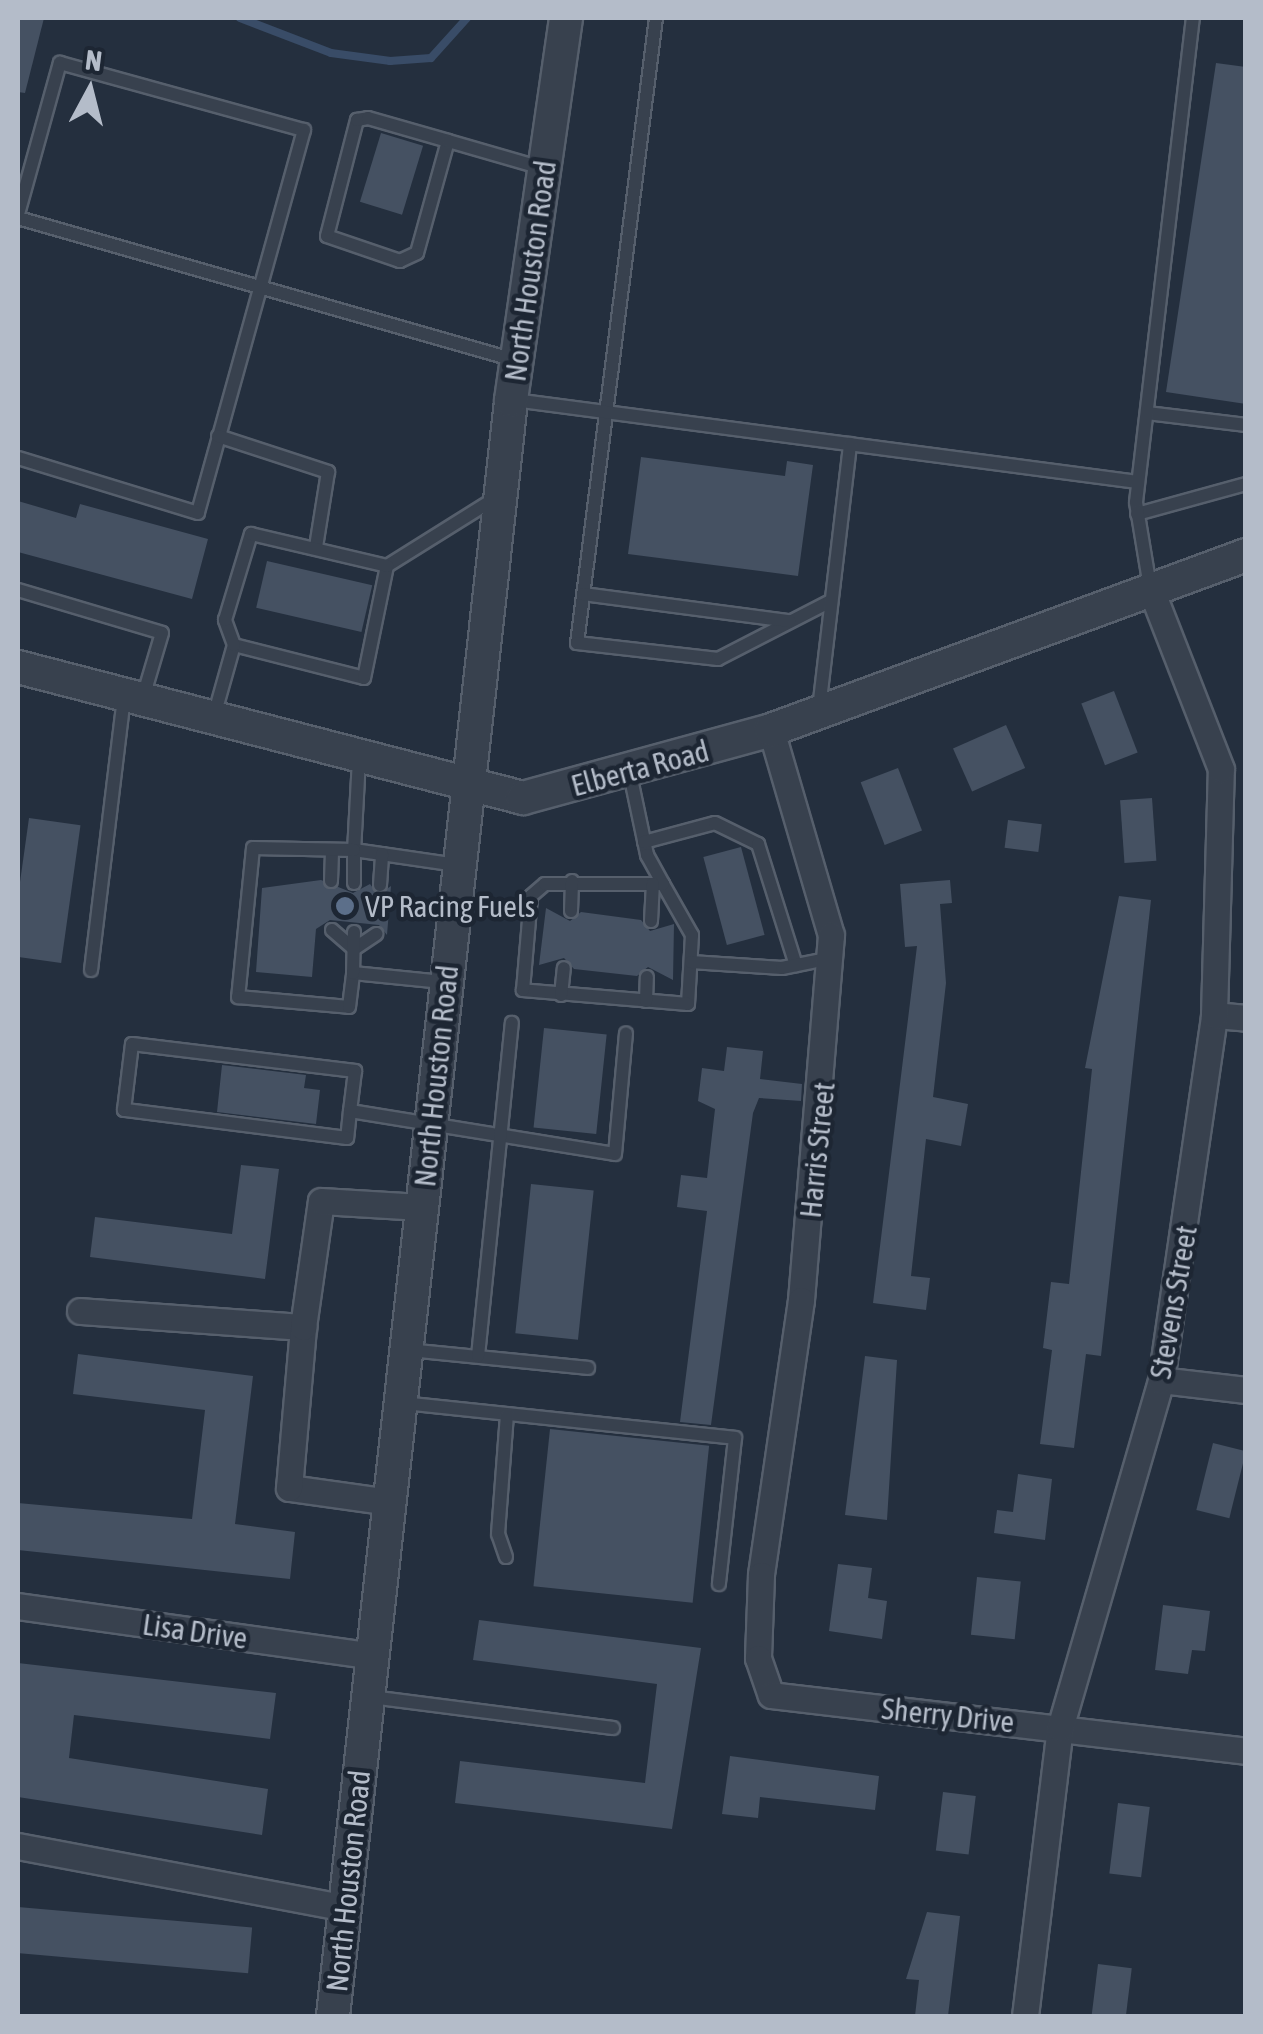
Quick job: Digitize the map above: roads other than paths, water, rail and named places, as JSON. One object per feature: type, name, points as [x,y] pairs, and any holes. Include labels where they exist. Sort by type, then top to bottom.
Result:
[{"type":"street","name":"North Houston Road","points":[[333,2016],[500,495],[566,18]]},
{"type":"street","name":"Elberta Road","points":[[18,667],[524,798],[630,774],[771,730],[1150,587],[1246,555]]},
{"type":"street","name":"Stevens Street","points":[[1025,2016],[1060,1728],[1161,1380],[1214,1014],[1220,769],[1150,587]]},
{"type":"street","name":"Harris Street","points":[[760,1575],[803,1281],[831,958],[816,870],[771,730]]},
{"type":"street","points":[[1214,1014],[1246,1018]]},
{"type":"street","points":[[390,1502],[288,1488],[302,1327],[321,1202],[422,1207]]},
{"type":"street","points":[[80,1311],[302,1327]]},
{"type":"street","points":[[1161,1380],[1246,1390]]},
{"type":"street","name":"Sherry Drive","points":[[760,1575],[758,1658],[770,1694],[1246,1751]]},
{"type":"street","name":"Lisa Drive","points":[[18,1606],[373,1656]]},
{"type":"street","points":[[18,1846],[345,1908]]},
{"type":"lane","points":[[656,18],[577,643],[584,648],[699,661],[832,601]]},
{"type":"lane","points":[[1150,587],[1137,514],[1138,482],[1193,18]]},
{"type":"lane","points":[[18,458],[198,512],[218,436],[260,286],[304,130],[60,62],[18,216],[260,286],[517,361]]},
{"type":"lane","points":[[448,141],[417,253],[400,261],[327,236],[356,120],[448,141],[544,169]]},
{"type":"lane","points":[[512,400],[1138,482]]},
{"type":"lane","points":[[1146,412],[1246,425]]},
{"type":"lane","points":[[218,436],[328,472],[316,547]]},
{"type":"lane","points":[[819,709],[850,444]]},
{"type":"lane","points":[[1137,514],[1246,484]]},
{"type":"lane","points":[[234,644],[364,678],[387,566],[500,495]]},
{"type":"lane","points":[[214,718],[234,644],[225,620],[250,534],[387,566]]},
{"type":"lane","points":[[18,590],[162,632],[133,697],[90,970]]},
{"type":"lane","points":[[583,594],[790,621]]},
{"type":"lane","points":[[354,883],[359,757]]},
{"type":"lane","points":[[630,774],[644,842],[658,884],[692,935],[688,1004],[523,990],[532,896],[572,881],[658,884]]},
{"type":"lane","points":[[644,842],[715,823],[758,844],[796,965]]},
{"type":"lane","points":[[354,932],[349,1007],[238,997],[253,848],[354,850],[458,865]]},
{"type":"lane","points":[[332,850],[332,881]]},
{"type":"lane","points":[[380,885],[382,854]]},
{"type":"lane","points":[[571,911],[572,881]]},
{"type":"lane","points":[[651,921],[658,884]]},
{"type":"lane","points":[[332,930],[354,950]]},
{"type":"lane","points":[[354,950],[376,934]]},
{"type":"lane","points":[[690,962],[796,965],[831,958]]},
{"type":"lane","points":[[561,994],[564,968]]},
{"type":"lane","points":[[353,973],[446,983]]},
{"type":"lane","points":[[646,1001],[647,977]]},
{"type":"lane","points":[[478,1356],[512,1023]]},
{"type":"lane","points":[[350,1110],[500,1140],[615,1154],[626,1034]]},
{"type":"lane","points":[[132,1044],[354,1071],[350,1110],[347,1138],[124,1110],[132,1044]]},
{"type":"lane","points":[[406,1349],[588,1368]]},
{"type":"lane","points":[[400,1403],[735,1438],[719,1584]]},
{"type":"lane","points":[[506,1557],[498,1534],[507,1414]]},
{"type":"lane","points":[[368,1697],[613,1728]]},
{"type":"waterway","points":[[240,18],[331,53],[390,61],[431,58],[467,18]]},
{"type":"place","name":"VP Racing Fuels","points":[[345,906]]}]
